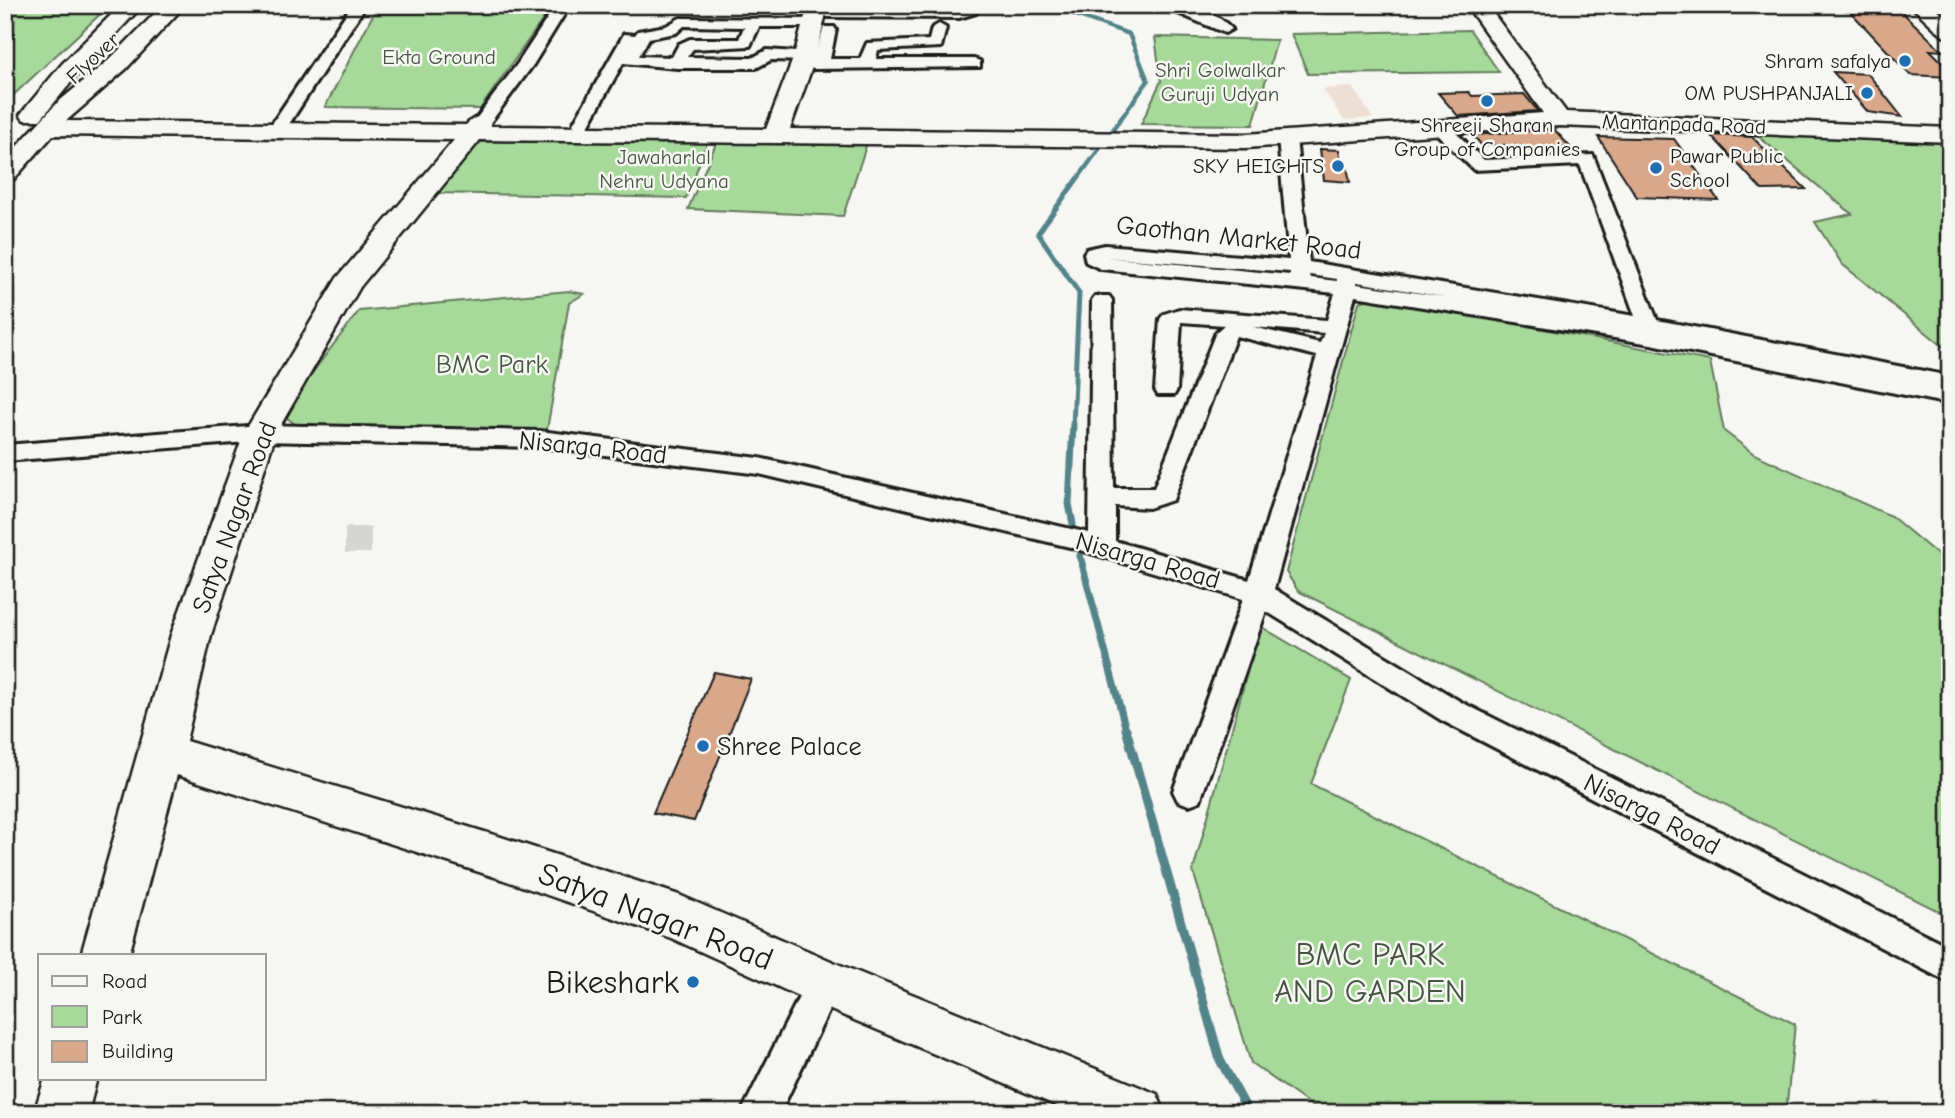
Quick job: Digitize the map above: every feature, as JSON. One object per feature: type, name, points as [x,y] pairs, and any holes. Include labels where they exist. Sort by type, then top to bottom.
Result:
[{"type":"street","points":[[5,174],[51,116],[70,69],[133,5]]},
{"type":"street","name":"Flyover","points":[[51,116],[148,5]]},
{"type":"street","name":"Flyover","points":[[85,77],[163,5]]},
{"type":"street","points":[[5,143],[51,116],[118,64],[175,5]]},
{"type":"street","points":[[279,125],[359,5]]},
{"type":"street","points":[[476,129],[525,65],[563,5]]},
{"type":"street","points":[[972,5],[965,13],[928,9],[882,9],[825,19],[680,22],[671,30],[643,34],[629,61],[756,63],[767,55],[867,64],[974,64]]},
{"type":"street","points":[[1166,5],[1198,14],[1225,29]]},
{"type":"street","points":[[1356,5],[1378,5]]},
{"type":"street","points":[[1476,5],[1559,119]]},
{"type":"street","points":[[1920,5],[1950,32]]},
{"type":"street","points":[[1943,5],[1950,12]]},
{"type":"street","points":[[658,16],[825,19]]},
{"type":"street","points":[[784,132],[813,61],[825,19]]},
{"type":"street","points":[[677,63],[684,47],[690,44],[745,43],[754,22]]},
{"type":"street","points":[[867,64],[872,46],[936,44],[939,28]]},
{"type":"street","points":[[580,124],[633,30]]},
{"type":"street","points":[[51,116],[279,125],[784,132]]},
{"type":"street","name":"Mantanpada Road","points":[[784,132],[1287,138],[1559,119],[1950,135]]},
{"type":"street","points":[[476,129],[580,124],[784,132]]},
{"type":"street","points":[[1440,127],[1480,166],[1587,159],[1652,332]]},
{"type":"street","name":"Satya Nagar Road","points":[[105,954],[162,752],[191,635],[260,433],[347,284],[476,129]]},
{"type":"street","points":[[1287,138],[1301,275]]},
{"type":"street","name":"Gaothan Market Road","points":[[1301,275],[1101,263],[1093,258],[1094,253],[1105,251],[1301,275],[1347,282],[1776,355],[1921,384],[1950,397]]},
{"type":"street","points":[[1189,791],[1259,593],[1347,282]]},
{"type":"street","points":[[1102,300],[1102,547]]},
{"type":"street","points":[[1166,390],[1171,319],[1179,315],[1331,340]]},
{"type":"street","points":[[1102,495],[1141,500],[1156,499],[1164,494],[1227,332],[1233,329],[1331,340]]},
{"type":"street","name":"Gaothan Market Road","points":[[1921,384],[1950,383]]},
{"type":"street","name":"Nisarga Road","points":[[5,453],[260,433],[540,439],[759,466],[1102,547],[1259,593],[1451,711],[1950,966]]},
{"type":"street","name":"Satya Nagar Road","points":[[162,752],[501,858],[679,918],[824,983],[1138,1113]]},
{"type":"street","points":[[760,1113],[824,983]]},
{"type":"street","points":[[61,1113],[70,1080]]},
{"type":"shaded area","points":[[1352,87],[1373,118],[1344,120],[1323,89]]},
{"type":"green space","points":[[5,5],[110,5],[5,103]]},
{"type":"green space","name":"Ekta Ground","points":[[378,5],[553,5],[480,109],[325,107]]},
{"type":"green space","points":[[1470,30],[1499,72],[1308,74],[1291,34]]},
{"type":"green space","name":"Shri Golwalkar Guruji Udyan","points":[[1155,37],[1277,40],[1253,125],[1141,124],[1161,81]]},
{"type":"green space","points":[[1753,132],[1950,142],[1950,352],[1842,264],[1815,222],[1852,214]]},
{"type":"green space","name":"Jawaharlal Nehru Udyana","points":[[477,138],[708,141],[686,198],[435,193]]},
{"type":"green space","points":[[717,141],[867,143],[843,216],[688,209]]},
{"type":"green space","name":"BMC Park","points":[[569,291],[584,294],[569,303],[547,430],[302,429],[287,418],[287,406],[359,311]]},
{"type":"green space","points":[[1376,297],[1710,361],[1724,431],[1754,454],[1891,516],[1950,565],[1950,917],[1298,591],[1286,572],[1359,302]]},
{"type":"green space","name":"BMC PARK AND GARDEN","points":[[1260,626],[1351,680],[1311,784],[1795,1024],[1786,1113],[1322,1113],[1251,1063],[1193,871]]},
{"type":"building","points":[[1844,5],[1895,5],[1942,51],[1930,50],[1950,70],[1950,77],[1910,75]]},
{"type":"building","name":"OM PUSHPANJALI","points":[[1833,72],[1868,74],[1902,117],[1868,112]]},
{"type":"building","name":"Shreeji Sharan Group of Companies","points":[[1469,92],[1472,96],[1524,94],[1538,111],[1458,116],[1438,93]]},
{"type":"building","points":[[1554,129],[1571,148],[1512,151],[1507,145],[1482,146],[1473,135]]},
{"type":"building","points":[[1711,135],[1752,137],[1806,189],[1762,190]]},
{"type":"building","name":"Pawar Public School","points":[[1598,137],[1674,139],[1718,200],[1637,197]]},
{"type":"building","name":"SKY HEIGHTS","points":[[1320,149],[1339,150],[1341,162],[1346,162],[1350,182],[1324,180]]},
{"type":"building","name":"Shree Palace","points":[[714,672],[751,679],[694,821],[653,813]]},
{"type":"waterway","points":[[1048,5],[1129,34],[1148,81],[1071,188]]},
{"type":"waterway","points":[[1072,186],[1038,233],[1079,293],[1073,426]]},
{"type":"waterway","points":[[1073,424],[1069,504],[1073,524]]},
{"type":"waterway","points":[[1080,556],[1126,730]]},
{"type":"waterway","points":[[1126,729],[1220,1060],[1249,1113]]},
{"type":"tunnel","points":[[358,527],[358,564]]},
{"type":"place","name":"Shram safalya","points":[[1905,61]]},
{"type":"place","name":"OM PUSHPANJALI","points":[[1867,93]]},
{"type":"place","name":"Shreeji Sharan Group of Companies","points":[[1487,101]]},
{"type":"place","name":"SKY HEIGHTS","points":[[1338,166]]},
{"type":"place","name":"Pawar Public School","points":[[1656,168]]},
{"type":"place","name":"Shree Palace","points":[[703,746]]},
{"type":"place","name":"Bikeshark","points":[[693,982]]}]
